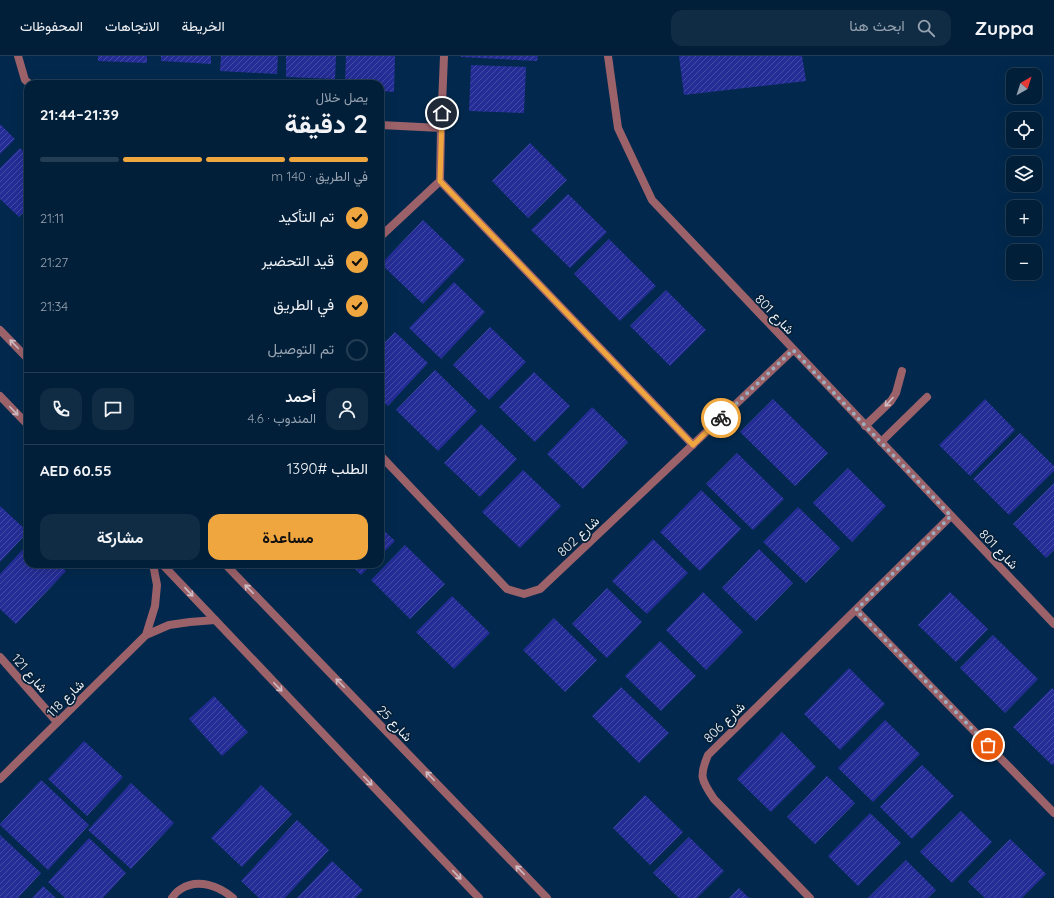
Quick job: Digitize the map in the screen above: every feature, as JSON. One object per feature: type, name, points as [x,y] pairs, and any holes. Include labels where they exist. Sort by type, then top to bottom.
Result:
[{"type":"street","points":[[18,56],[25,80]]},
{"type":"street","points":[[444,56],[440,181],[693,445]]},
{"type":"street","name":"شارع 801","points":[[608,56],[618,128],[652,200],[1054,624]]},
{"type":"street","points":[[384,125],[441,128]]},
{"type":"street","points":[[384,233],[440,181]]},
{"type":"street","points":[[0,330],[24,355]]},
{"type":"street","name":"شارع 802","points":[[384,459],[507,589],[524,594],[540,589],[793,350]]},
{"type":"street","points":[[865,426],[891,401],[896,393],[902,371]]},
{"type":"street","points":[[0,396],[24,421]]},
{"type":"street","points":[[881,442],[927,397]]},
{"type":"street","name":"شارع 806","points":[[810,898],[714,799],[705,787],[701,776],[703,767],[708,755],[951,516]]},
{"type":"street","name":"شارع 118","points":[[146,635],[155,606],[157,585],[154,568]]},
{"type":"street","points":[[166,568],[479,898]]},
{"type":"street","name":"شارع 25","points":[[230,568],[547,898]]},
{"type":"street","points":[[856,610],[1054,813]]},
{"type":"street","name":"شارع 118","points":[[0,779],[146,635],[169,626],[190,622],[215,620]]},
{"type":"street","name":"شارع 121","points":[[0,657],[57,722]]},
{"type":"street","points":[[172,898],[181,889],[197,883],[214,886],[225,891],[233,898]]},
{"type":"building","points":[[98,56],[147,56],[147,63],[98,61]]},
{"type":"building","points":[[161,56],[211,56],[211,64],[161,61]]},
{"type":"building","points":[[221,56],[278,56],[277,74],[220,71]]},
{"type":"building","points":[[286,56],[336,56],[335,79],[286,77]]},
{"type":"building","points":[[346,56],[395,56],[394,92],[384,91],[384,80],[345,80]]},
{"type":"building","points":[[461,56],[538,56],[537,61]]},
{"type":"building","points":[[679,56],[802,56],[806,81],[684,95]]},
{"type":"building","points":[[471,65],[526,67],[524,113],[469,111]]},
{"type":"building","points":[[0,124],[15,139],[0,154]]},
{"type":"building","points":[[530,143],[567,180],[528,218],[492,181]]},
{"type":"building","points":[[20,148],[24,152],[24,212],[19,217],[0,199],[0,168]]},
{"type":"building","points":[[568,194],[607,232],[570,268],[531,230]]},
{"type":"building","points":[[423,220],[465,260],[423,304],[384,267],[384,261]]},
{"type":"building","points":[[609,239],[656,286],[620,321],[574,274]]},
{"type":"building","points":[[454,282],[485,312],[441,359],[409,328]]},
{"type":"building","points":[[666,290],[706,330],[670,366],[630,326]]},
{"type":"building","points":[[490,327],[526,362],[489,400],[453,365]]},
{"type":"building","points":[[395,332],[428,363],[388,406],[384,402],[384,343]]},
{"type":"building","points":[[435,370],[477,411],[438,451],[396,410]]},
{"type":"building","points":[[534,372],[570,406],[535,442],[499,407]]},
{"type":"building","points":[[773,399],[828,453],[795,486],[740,432]]},
{"type":"building","points":[[985,399],[1015,430],[970,476],[939,445]]},
{"type":"building","points":[[592,407],[628,442],[583,489],[547,454]]},
{"type":"building","points":[[481,424],[517,459],[480,497],[444,463]]},
{"type":"building","points":[[1020,433],[1054,466],[1054,471],[1009,515],[973,479]]},
{"type":"building","points":[[737,453],[784,499],[753,530],[706,484]]},
{"type":"building","points":[[848,468],[886,506],[852,542],[813,503]]},
{"type":"building","points":[[523,470],[561,506],[520,548],[482,512]]},
{"type":"building","points":[[1054,483],[1054,550],[1046,558],[1013,524]]},
{"type":"building","points":[[701,490],[741,529],[700,571],[660,532]]},
{"type":"building","points":[[0,506],[24,528],[24,536],[0,562]]},
{"type":"building","points":[[798,507],[840,548],[806,583],[763,542]]},
{"type":"building","points":[[384,531],[395,541],[384,552]]},
{"type":"building","points":[[653,539],[688,573],[647,614],[612,581]]},
{"type":"building","points":[[405,545],[445,584],[410,619],[371,580]]},
{"type":"building","points":[[24,548],[24,568],[63,568],[66,571],[16,624],[0,609],[0,574]]},
{"type":"building","points":[[759,549],[793,583],[756,621],[722,588]]},
{"type":"building","points":[[354,568],[368,568],[361,575]]},
{"type":"building","points":[[607,588],[642,622],[607,658],[572,624]]},
{"type":"building","points":[[703,592],[743,632],[706,670],[666,630]]},
{"type":"building","points":[[950,592],[988,629],[956,662],[918,625]]},
{"type":"building","points":[[452,596],[490,633],[454,669],[416,632]]},
{"type":"building","points":[[554,618],[597,660],[565,692],[523,650]]},
{"type":"building","points":[[993,635],[1038,679],[1005,713],[960,668]]},
{"type":"building","points":[[660,641],[696,676],[661,711],[625,676]]},
{"type":"building","points":[[849,668],[885,704],[840,750],[804,714]]},
{"type":"building","points":[[621,687],[669,733],[639,763],[592,716]]},
{"type":"building","points":[[1052,688],[1054,690],[1054,764],[1052,765],[1013,727]]},
{"type":"building","points":[[214,696],[248,732],[222,756],[189,719]]},
{"type":"building","points":[[885,720],[920,754],[873,802],[838,768]]},
{"type":"building","points":[[782,732],[816,767],[771,812],[737,779]]},
{"type":"building","points":[[84,741],[123,777],[87,816],[48,779]]},
{"type":"building","points":[[922,765],[954,796],[912,839],[880,807]]},
{"type":"building","points":[[827,776],[855,803],[815,844],[787,817]]},
{"type":"building","points":[[41,780],[89,825],[48,870],[0,825]]},
{"type":"building","points":[[131,783],[174,823],[131,869],[88,830]]},
{"type":"building","points":[[261,785],[292,814],[242,867],[211,838]]},
{"type":"building","points":[[645,795],[683,832],[650,865],[613,828]]},
{"type":"building","points":[[961,811],[992,842],[952,883],[920,852]]},
{"type":"building","points":[[870,813],[901,843],[858,886],[828,856]]},
{"type":"building","points":[[297,820],[329,850],[285,898],[259,898],[241,881]]},
{"type":"building","points":[[0,835],[41,873],[18,898],[0,898]]},
{"type":"building","points":[[689,837],[724,871],[697,898],[679,898],[653,873]]},
{"type":"building","points":[[89,838],[126,873],[103,898],[65,898],[48,882]]},
{"type":"building","points":[[1010,839],[1046,874],[1022,898],[985,898],[968,882]]},
{"type":"building","points":[[906,860],[936,890],[928,898],[868,898]]},
{"type":"building","points":[[332,861],[363,890],[355,898],[297,898]]},
{"type":"building","points":[[43,886],[56,898],[32,898]]},
{"type":"building","points":[[739,888],[749,898],[729,898]]},
{"type":"way so far","points":[[721,418],[793,350],[951,516],[856,610],[988,745]]},
{"type":"route","points":[[442,113],[440,181],[693,445],[721,418]]}]
